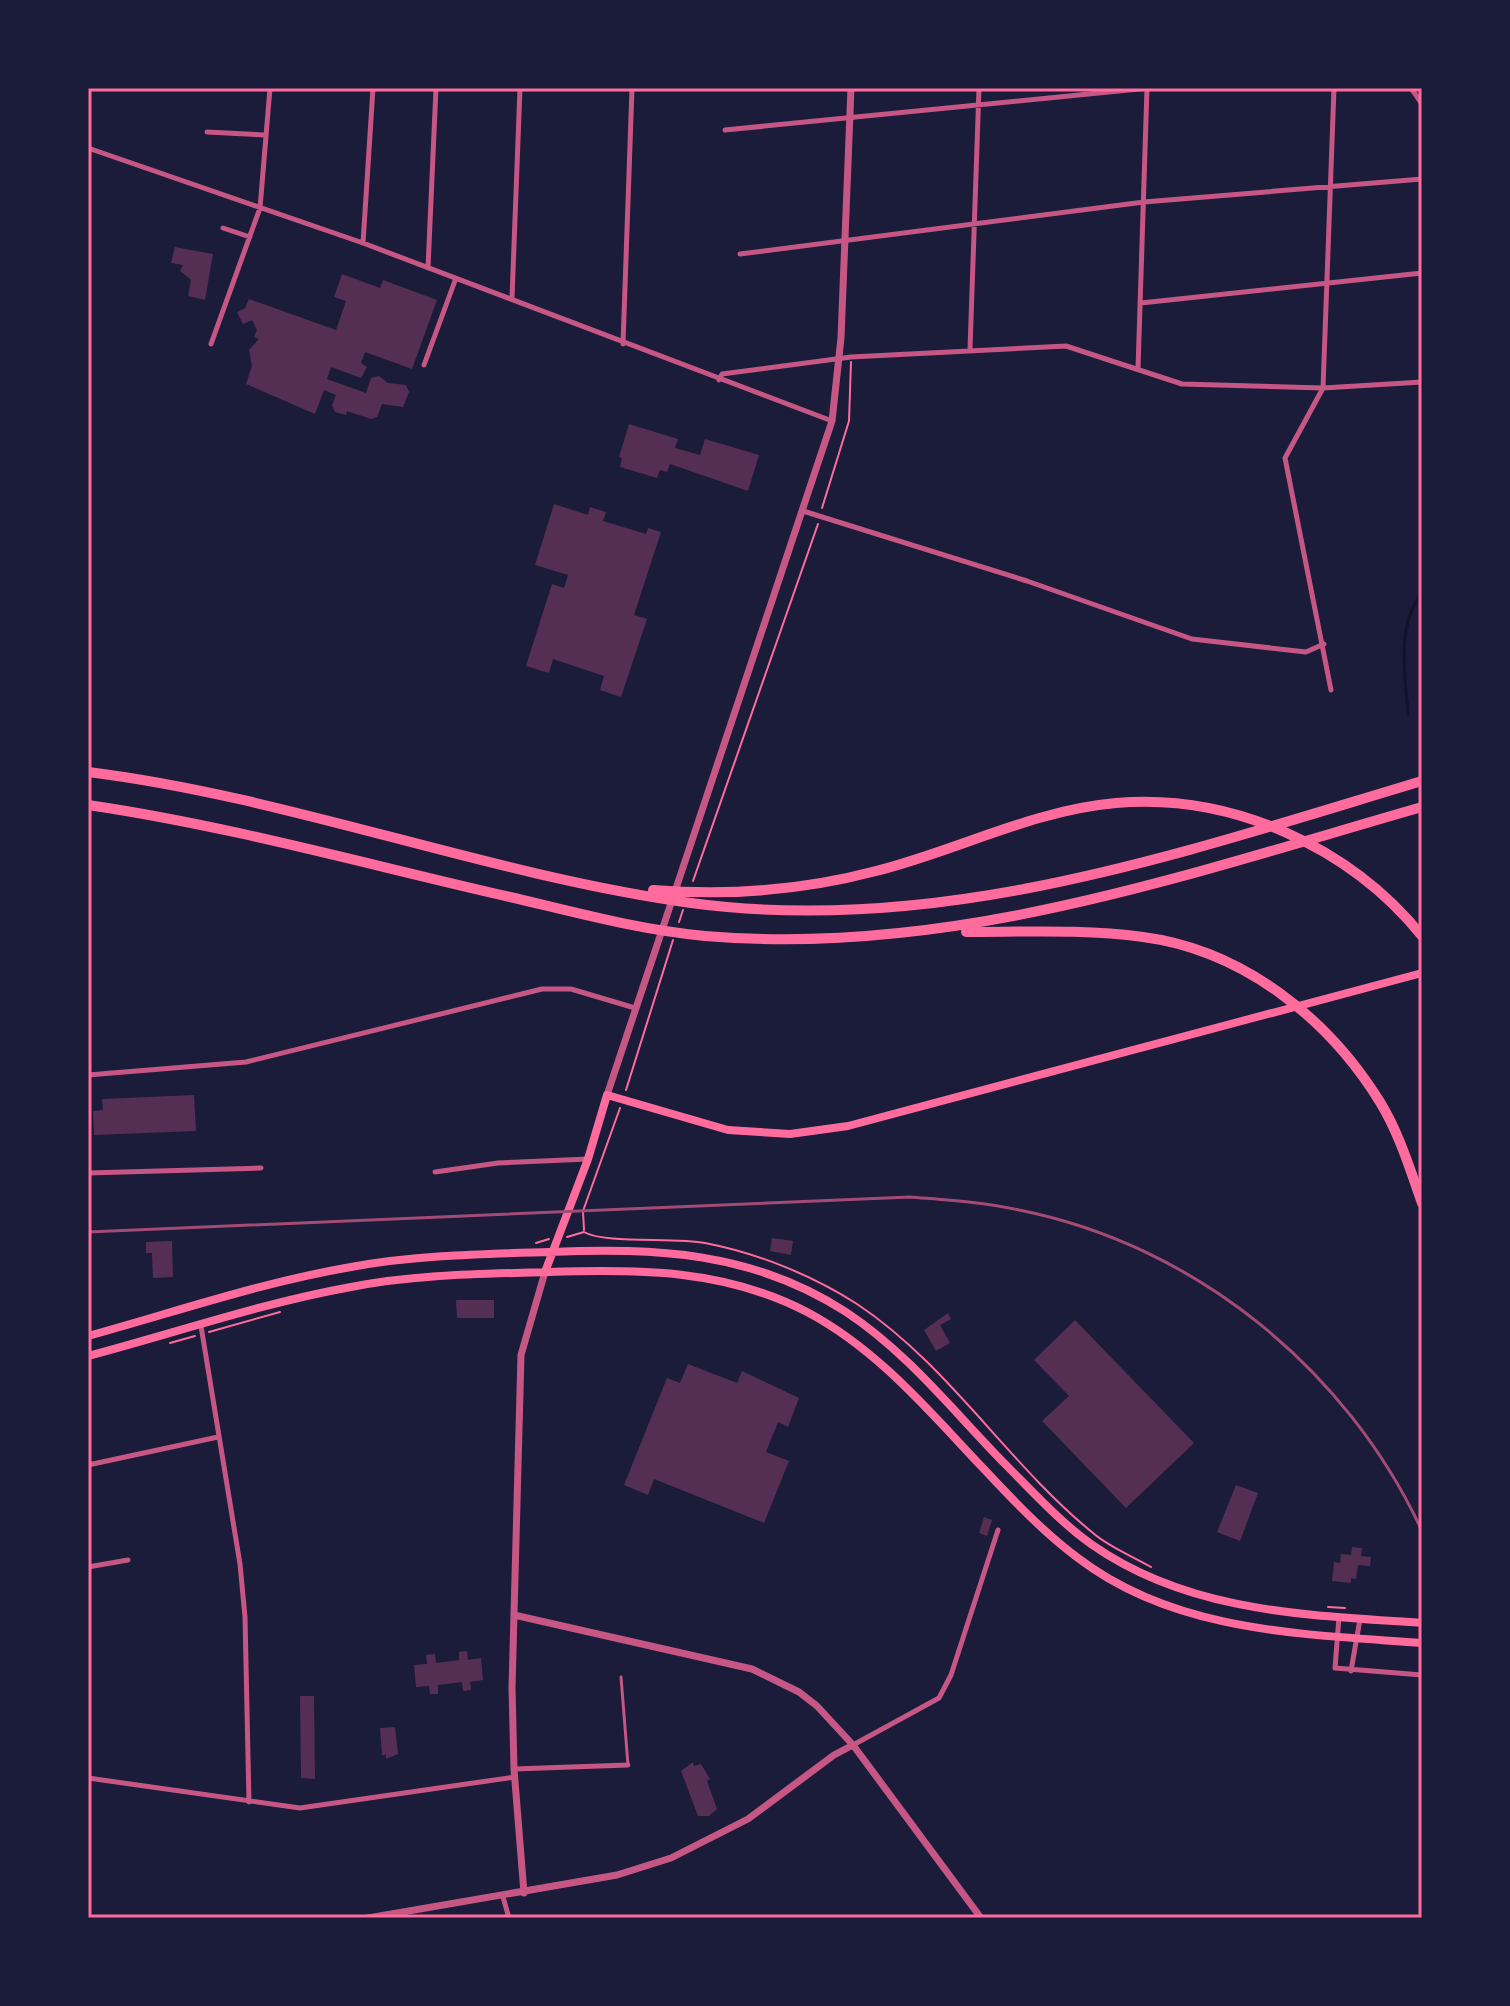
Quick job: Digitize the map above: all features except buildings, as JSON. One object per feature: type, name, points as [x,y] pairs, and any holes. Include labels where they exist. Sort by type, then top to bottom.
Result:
[{"type":"highway","points":[[88,772],[271,809],[595,886],[693,903],[780,909],[878,909],[976,899],[1065,883],[1422,781]]},
{"type":"highway","points":[[595,886],[715,895],[875,872],[1039,819],[1116,803],[1207,809],[1283,831],[1342,861],[1404,915],[1422,936]]},
{"type":"highway","points":[[88,805],[222,827],[598,918],[704,936],[821,938],[973,926],[1061,909],[1422,807]]},
{"type":"highway","points":[[888,933],[1090,932],[1146,937],[1196,950],[1267,984],[1323,1029],[1352,1061],[1381,1105],[1422,1203]]},
{"type":"main road","points":[[545,1272],[588,1159],[607,1095],[728,1130],[790,1134],[848,1126],[1422,973]]},
{"type":"main road","points":[[88,1336],[348,1267],[407,1258],[554,1251],[671,1251],[751,1268],[804,1289],[845,1311],[890,1344],[1004,1463],[1090,1544],[1148,1577],[1196,1596],[1252,1608],[1422,1623]]},
{"type":"main road","points":[[88,1356],[202,1330],[352,1286],[410,1278],[655,1270],[741,1285],[803,1310],[841,1331],[877,1359],[1040,1526],[1101,1573],[1146,1598],[1190,1614],[1249,1628],[1422,1643]]},
{"type":"street","points":[[211,344],[260,208],[270,88]]},
{"type":"street","points":[[363,243],[373,88]]},
{"type":"street","points":[[428,268],[436,88]]},
{"type":"street","points":[[512,298],[520,88]]},
{"type":"street","points":[[623,344],[632,88]]},
{"type":"street","points":[[607,1095],[832,421],[840,359],[851,88]]},
{"type":"street","points":[[970,349],[979,88]]},
{"type":"street","points":[[725,130],[1148,88],[1138,369]]},
{"type":"street","points":[[1331,690],[1285,458],[1323,388],[1334,88]]},
{"type":"street","points":[[1411,88],[1422,104]]},
{"type":"street","points":[[207,132],[266,135]]},
{"type":"street","points":[[88,148],[363,243],[832,421]]},
{"type":"street","points":[[740,254],[1144,202],[1422,179]]},
{"type":"street","points":[[223,228],[250,237]]},
{"type":"street","points":[[1141,303],[1422,273]]},
{"type":"street","points":[[424,365],[456,278]]},
{"type":"street","points":[[721,377],[851,357],[1066,346],[1182,384],[1323,388],[1422,382]]},
{"type":"street","points":[[803,511],[1050,589],[1192,639],[1306,652],[1324,644]]},
{"type":"street","points":[[88,1075],[246,1062],[542,989],[571,989],[635,1008]]},
{"type":"street","points":[[435,1172],[512,1162],[588,1159]]},
{"type":"street","points":[[88,1173],[261,1168]]},
{"type":"street","points":[[524,1893],[514,1773],[514,1615],[521,1355],[545,1272]]},
{"type":"street","points":[[202,1330],[245,1617],[249,1802]]},
{"type":"street","points":[[88,1465],[218,1437]]},
{"type":"street","points":[[368,1918],[416,1915],[626,1872],[714,1838],[748,1819],[834,1755],[939,1698],[951,1675],[998,1530]]},
{"type":"street","points":[[88,1567],[128,1560]]},
{"type":"street","points":[[514,1615],[752,1669],[799,1692],[817,1706],[853,1745],[981,1918]]},
{"type":"street","points":[[1339,1617],[1335,1668],[1422,1675]]},
{"type":"street","points":[[1351,1671],[1360,1619]]},
{"type":"street","points":[[88,1778],[300,1808],[514,1773],[628,1765]]},
{"type":"street","points":[[503,1897],[509,1918]]},
{"type":"lane","points":[[621,1677],[628,1765]]},
{"type":"path","points":[[820,509],[849,421],[851,357]]},
{"type":"path","points":[[703,853],[817,525]]},
{"type":"path","points":[[630,1078],[663,969]]},
{"type":"path","points":[[584,1232],[583,1211],[616,1121]]},
{"type":"path","points":[[530,1252],[533,1245],[584,1232],[594,1238],[657,1238],[705,1243],[781,1265],[856,1303],[912,1346],[1094,1535],[1158,1571]]},
{"type":"path","points":[[159,1346],[202,1330],[289,1310]]},
{"type":"path","points":[[1323,1606],[1350,1609]]},
{"type":"waterway","points":[[1408,715],[1405,635],[1408,620],[1422,593]]},
{"type":"railway","points":[[88,1232],[910,1197],[1019,1210],[1084,1227],[1146,1252],[1204,1284],[1258,1323],[1308,1367],[1352,1417],[1390,1472],[1422,1531]]}]
